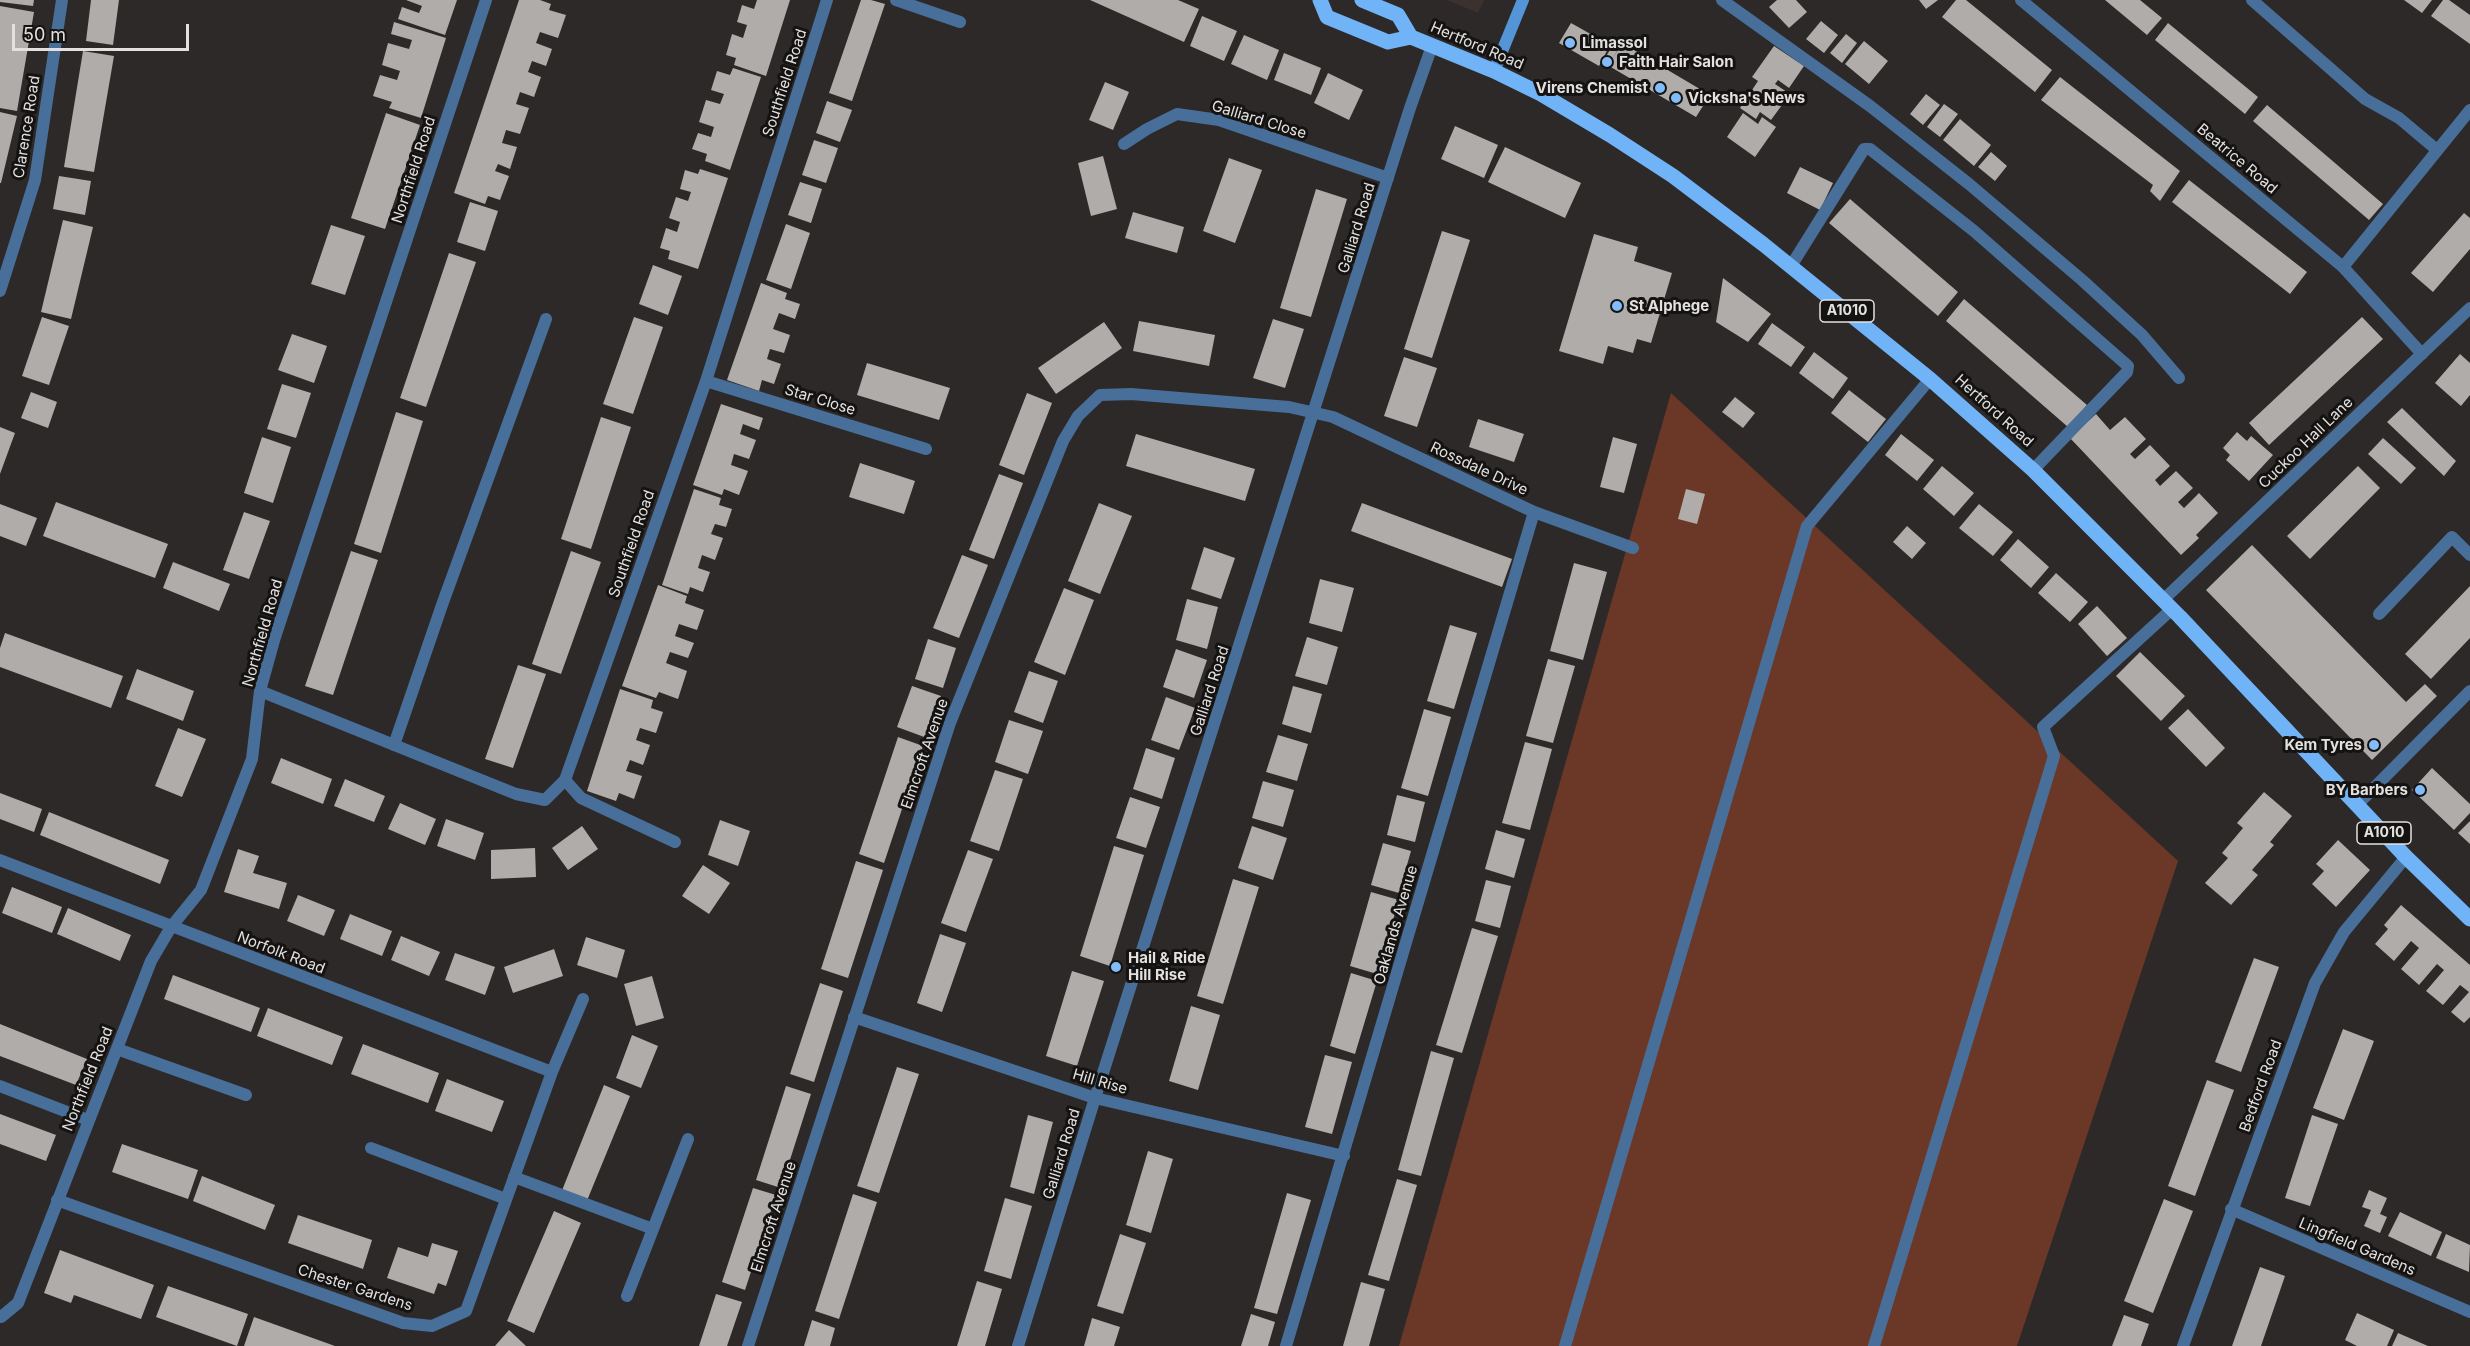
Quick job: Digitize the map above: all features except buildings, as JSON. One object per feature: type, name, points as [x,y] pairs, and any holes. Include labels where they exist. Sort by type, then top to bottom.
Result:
[{"type":"main road","name":"Hertford Road","points":[[1320,0],[1327,17],[1388,42],[1411,37],[1494,71],[1560,105],[1673,176],[1791,266],[1930,379],[2033,470],[2168,605],[2406,857],[2470,919]]},
{"type":"main road","name":"Hertford Road","points":[[1362,0],[1378,3],[1398,15],[1411,37]]},
{"type":"main road","points":[[1494,71],[1523,0]]},
{"type":"street","name":"Clarence Road","points":[[0,291],[35,180],[62,0]]},
{"type":"street","name":"Northfield Road","points":[[0,1317],[18,1303],[151,961],[171,927],[201,890],[252,759],[260,691],[275,637],[486,0]]},
{"type":"street","name":"Southfield Road","points":[[260,691],[516,794],[545,800],[565,780],[706,381],[827,0]]},
{"type":"street","points":[[896,0],[960,22]]},
{"type":"street","points":[[1722,0],[1870,106],[1977,191],[2082,280],[2142,335],[2179,378]]},
{"type":"street","name":"Beatrice Road","points":[[2021,0],[2343,267],[2422,354]]},
{"type":"street","points":[[2252,0],[2365,99],[2399,118],[2438,150]]},
{"type":"street","name":"Galliard Road","points":[[1018,1346],[1095,1098],[1432,46]]},
{"type":"street","points":[[2343,267],[2470,110]]},
{"type":"street","name":"Galliard Close","points":[[1124,144],[1177,114],[1219,120],[1388,178]]},
{"type":"street","points":[[1791,266],[1864,148],[1870,149],[1974,231],[2128,366],[2127,372],[2033,470]]},
{"type":"street","name":"Cuckoo Hall Lane","points":[[1874,1346],[2054,756],[2043,727],[2470,308]]},
{"type":"street","points":[[394,745],[442,605],[546,319]]},
{"type":"street","points":[[1565,1346],[1807,526],[1930,379]]},
{"type":"street","name":"Star Close","points":[[706,381],[926,449]]},
{"type":"street","name":"Elmcroft Avenue","points":[[748,1346],[950,723],[1063,441],[1078,416],[1100,394],[1131,394],[1289,407],[1315,412]]},
{"type":"street","name":"Rossdale Drive","points":[[1315,412],[1333,417],[1534,512],[1633,548]]},
{"type":"street","name":"Oaklands Avenue","points":[[1286,1346],[1534,512]]},
{"type":"street","points":[[2379,614],[2452,537],[2470,555]]},
{"type":"street","points":[[2357,805],[2470,691]]},
{"type":"street","points":[[565,780],[581,798],[675,842]]},
{"type":"street","name":"Bedford Road","points":[[2183,1346],[2314,983],[2344,932],[2406,857]]},
{"type":"street","name":"Norfolk Road","points":[[0,860],[552,1072]]},
{"type":"street","name":"Chester Gardens","points":[[57,1200],[403,1323],[432,1326],[466,1311],[552,1072],[583,999]]},
{"type":"street","name":"Hill Rise","points":[[854,1017],[1095,1098],[1344,1156]]},
{"type":"street","points":[[117,1048],[246,1095]]},
{"type":"street","points":[[0,1086],[88,1120]]},
{"type":"street","points":[[627,1296],[688,1139]]},
{"type":"street","points":[[371,1148],[506,1199]]},
{"type":"street","points":[[514,1177],[653,1229]]},
{"type":"street","name":"Lingfield Gardens","points":[[2231,1209],[2470,1312]]},
{"type":"street","points":[[0,1317],[0,1327]]},
{"type":"shaded area","points":[[1447,0],[1484,0],[1478,13]]},
{"type":"shaded area","points":[[1671,393],[2178,861],[2017,1346],[1399,1346]]},
{"type":"place","name":"Limassol","points":[[1570,43]]},
{"type":"place","name":"Faith Hair Salon","points":[[1607,62]]},
{"type":"place","name":"Virens Chemist","points":[[1660,88]]},
{"type":"place","name":"Vicksha's News","points":[[1676,98]]},
{"type":"place","name":"St Alphege","points":[[1617,306]]},
{"type":"place","name":"Kem Tyres","points":[[2374,745]]},
{"type":"place","name":"BY Barbers","points":[[2420,790]]},
{"type":"place","name":"Hail & Ride Hill Rise","points":[[1116,967]]}]
